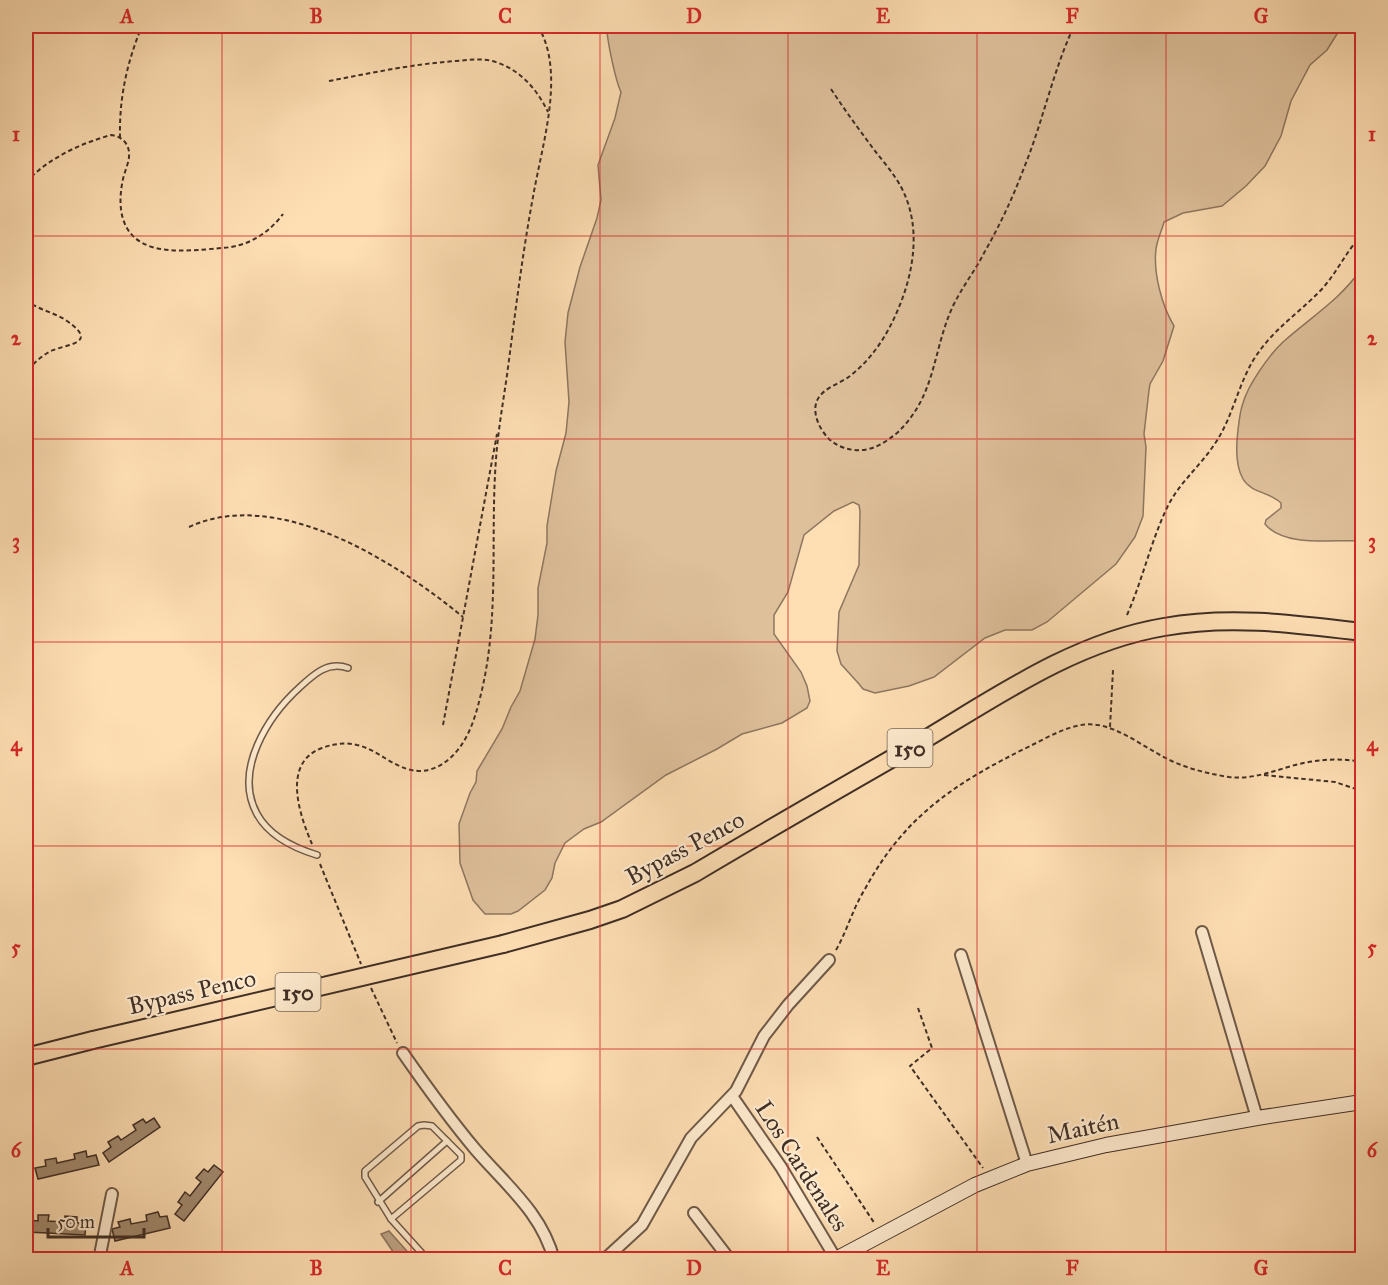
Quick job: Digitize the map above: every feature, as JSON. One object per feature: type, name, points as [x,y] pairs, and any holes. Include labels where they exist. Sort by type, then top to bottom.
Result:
[{"type":"main road","name":"Bypass Penco","points":[[26,1057],[504,944],[590,920],[654,894],[695,873],[994,697],[1099,645],[1162,627],[1199,622],[1286,623],[1362,632]]},
{"type":"main road","name":"Bypass Penco","points":[[1334,629],[1362,638]]},
{"type":"main road","name":"Maitén","points":[[835,1259],[990,1178],[1027,1164],[1107,1145],[1362,1102]]},
{"type":"street","points":[[1202,932],[1257,1118]]},
{"type":"street","points":[[961,956],[1027,1164]]},
{"type":"street","points":[[604,1260],[642,1225],[691,1138],[740,1086],[764,1036],[788,1005],[829,960]]},
{"type":"street","points":[[403,1053],[457,1127],[537,1220],[547,1238],[554,1260]]},
{"type":"street","name":"Los Cardenales","points":[[732,1096],[781,1167],[835,1259]]},
{"type":"street","points":[[99,1260],[112,1194]]},
{"type":"street","points":[[694,1213],[730,1260]]},
{"type":"lane","points":[[317,855],[291,845],[262,822],[253,804],[251,772],[256,747],[262,734],[286,701],[320,670],[332,666],[348,668]]},
{"type":"lane","points":[[391,1219],[461,1160],[460,1155],[432,1126],[418,1126],[366,1171],[365,1178],[378,1202],[391,1219],[428,1260]]},
{"type":"lane","points":[[378,1202],[447,1141]]},
{"type":"path","points":[[120,138],[120,108],[125,77],[142,26]]},
{"type":"path","points":[[443,725],[500,417],[524,245],[548,112],[552,67],[547,43],[538,26]]},
{"type":"path","points":[[831,89],[902,188],[910,208],[914,239],[912,264],[907,283],[888,329],[878,346],[859,369],[823,393],[817,402],[817,419],[824,433],[834,444],[854,450],[870,448],[890,439],[904,426],[920,404],[933,375],[943,331],[951,311],[999,224],[1025,165],[1074,26]]},
{"type":"path","points":[[329,81],[429,64],[471,60],[491,61],[509,68],[524,79],[538,94],[548,112]]},
{"type":"path","points":[[26,182],[45,165],[69,150],[111,135],[127,144],[130,154],[123,179],[120,210],[125,226],[143,243],[158,249],[195,250],[234,247],[263,234],[284,214]]},
{"type":"path","points":[[1127,615],[1137,595],[1165,510],[1179,487],[1216,443],[1229,417],[1238,390],[1254,359],[1285,321],[1326,285],[1362,235]]},
{"type":"path","points":[[26,300],[69,323],[78,331],[80,338],[73,346],[60,348],[43,356],[26,372]]},
{"type":"path","points":[[365,973],[302,817],[297,793],[299,772],[302,764],[313,752],[330,745],[357,745],[398,766],[413,770],[427,770],[440,766],[461,746],[470,729],[484,680],[491,630],[494,582],[493,499],[500,417]]},
{"type":"path","points":[[189,527],[218,516],[244,514],[270,516],[310,528],[351,545],[394,567],[418,582],[463,617]]},
{"type":"path","points":[[1110,729],[1113,670]]},
{"type":"path","points":[[829,960],[840,943],[856,905],[876,869],[901,835],[930,806],[967,779],[1046,737],[1082,725],[1101,726],[1194,769],[1231,777],[1250,778],[1313,761],[1362,762]]},
{"type":"path","points":[[1261,775],[1335,782],[1362,791]]},
{"type":"path","points":[[369,983],[403,1053]]},
{"type":"path","points":[[918,1008],[932,1048],[910,1066],[990,1178]]},
{"type":"path","points":[[818,1137],[882,1234]]},
{"type":"shaded area","points":[[607,26],[1342,26],[1327,50],[1310,65],[1291,101],[1281,136],[1265,166],[1222,206],[1183,213],[1164,222],[1155,258],[1157,279],[1162,299],[1174,326],[1163,361],[1149,390],[1144,434],[1146,447],[1143,516],[1135,537],[1116,564],[1047,622],[1032,630],[1005,630],[985,638],[934,677],[909,686],[875,693],[863,689],[841,664],[837,651],[839,612],[859,565],[860,511],[859,505],[853,502],[834,511],[804,535],[788,592],[774,615],[774,634],[801,672],[807,686],[810,701],[807,708],[782,723],[742,734],[666,775],[601,822],[584,829],[565,843],[545,890],[518,911],[511,914],[485,914],[473,900],[460,863],[459,824],[476,782],[477,771],[502,729],[520,691],[535,639],[538,588],[547,543],[547,526],[556,471],[566,433],[569,402],[565,342],[568,313],[580,267],[597,218],[601,200],[598,165],[615,118],[621,92],[612,59]]},
{"type":"shaded area","points":[[1362,268],[1362,541],[1311,541],[1285,536],[1274,532],[1265,524],[1266,520],[1281,508],[1281,503],[1246,484],[1240,474],[1237,449],[1242,406],[1254,379],[1277,348],[1335,299]]},
{"type":"shaded area","points":[[389,1231],[414,1259],[398,1259],[381,1234]]},
{"type":"building","points":[[154,1118],[160,1127],[109,1162],[103,1153],[111,1147],[108,1142],[118,1136],[121,1140],[136,1130],[133,1125],[143,1119],[146,1123]]},
{"type":"building","points":[[86,1151],[87,1157],[96,1155],[99,1165],[38,1179],[35,1168],[46,1166],[45,1160],[56,1158],[57,1163],[75,1159],[74,1154]]},
{"type":"building","points":[[214,1165],[223,1172],[184,1221],[175,1214],[182,1205],[178,1202],[185,1192],[190,1196],[201,1182],[196,1178],[204,1169],[208,1172]]},
{"type":"building","points":[[158,1212],[160,1217],[167,1216],[170,1228],[115,1241],[112,1229],[120,1227],[118,1222],[130,1219],[131,1224],[147,1221],[146,1215]]},
{"type":"building","points":[[38,1215],[49,1215],[48,1221],[64,1222],[65,1216],[77,1217],[77,1223],[86,1223],[85,1235],[28,1232],[29,1220],[38,1221]]}]
